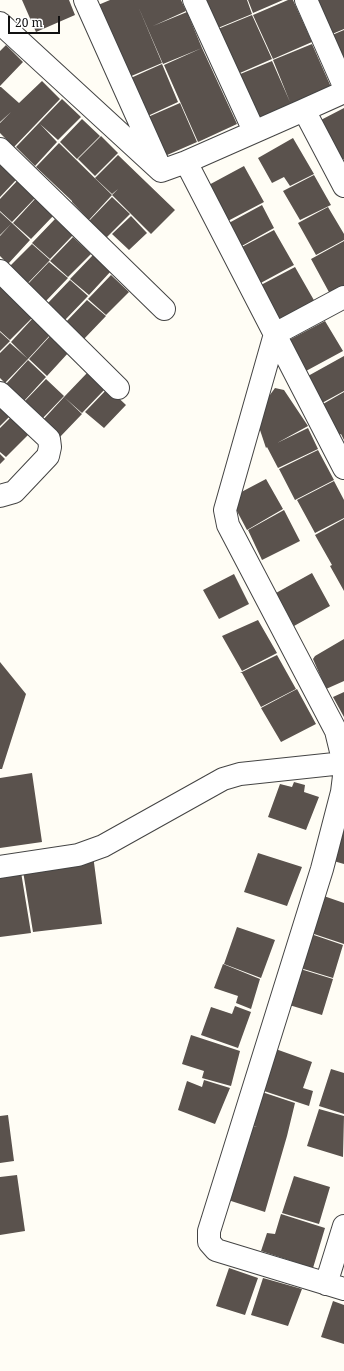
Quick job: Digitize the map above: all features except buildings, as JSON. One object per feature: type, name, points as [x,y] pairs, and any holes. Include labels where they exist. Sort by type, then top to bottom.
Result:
[{"type":"street","points":[[85,0],[161,171]]},
{"type":"street","points":[[194,0],[254,131]]},
{"type":"street","points":[[306,0],[344,86]]},
{"type":"street","points":[[0,23],[161,171]]},
{"type":"street","points":[[161,171],[186,162],[344,92]]},
{"type":"street","points":[[304,110],[344,186]]},
{"type":"street","points":[[0,149],[164,309]]},
{"type":"street","points":[[186,162],[344,468]]},
{"type":"street","points":[[0,271],[118,388]]},
{"type":"street","points":[[0,867],[78,855],[103,846],[222,779],[240,774],[344,763],[336,731],[228,525],[225,510],[275,334],[344,297]]},
{"type":"street","points":[[0,393],[49,439],[50,447],[48,456],[14,492],[0,496]]},
{"type":"street","points":[[344,776],[342,792],[322,869],[209,1231],[209,1242],[216,1250],[335,1287],[344,1226]]}]
